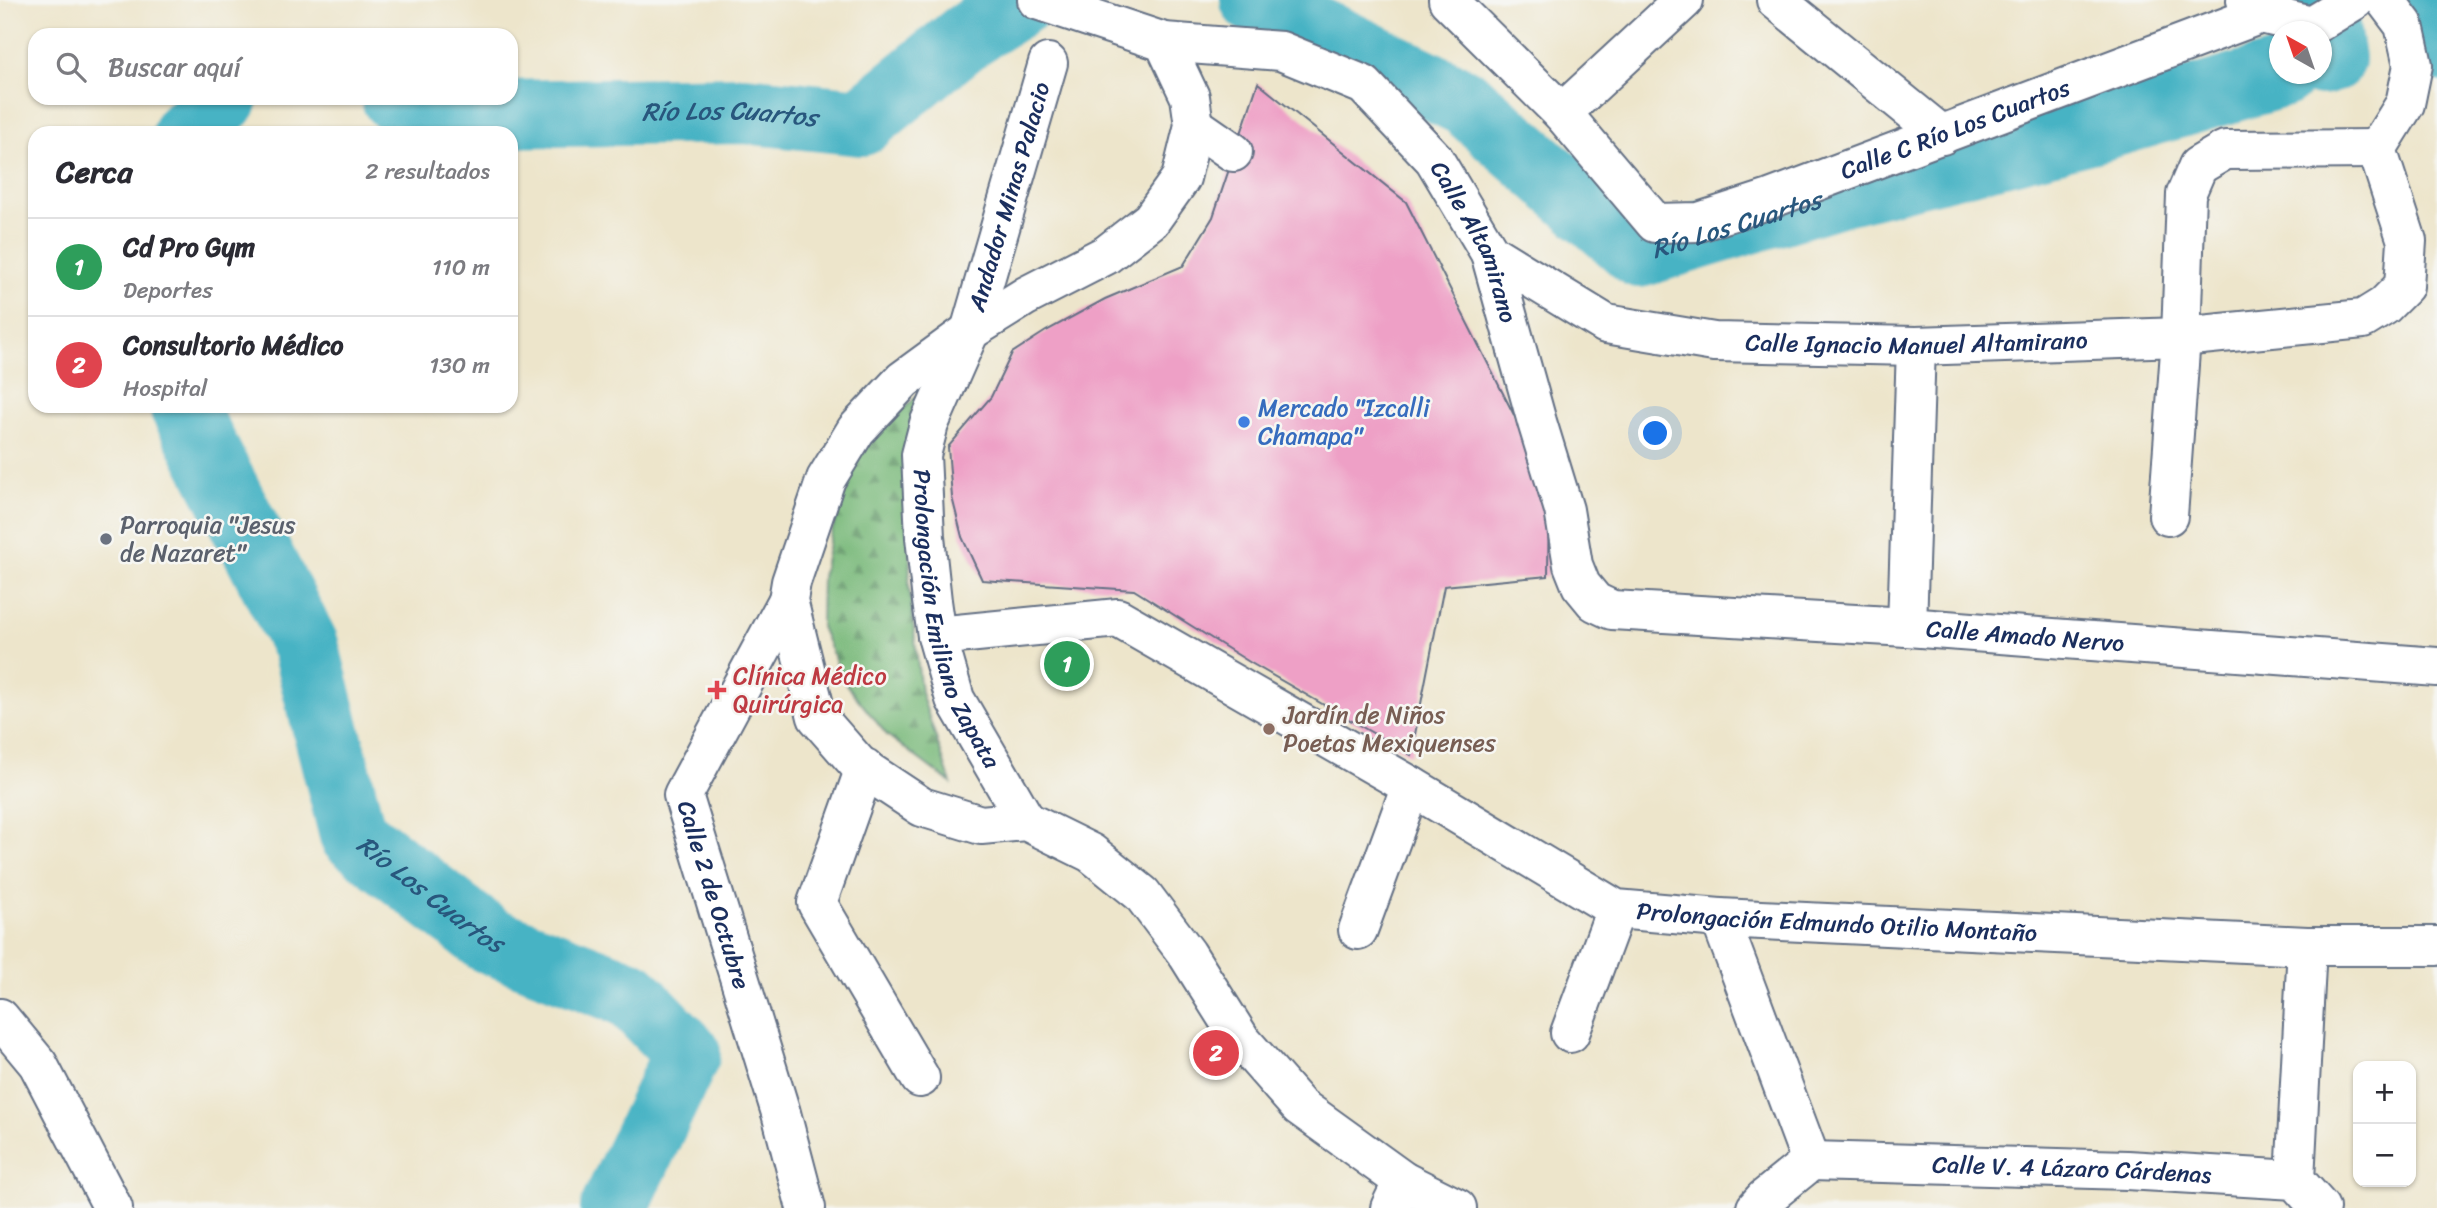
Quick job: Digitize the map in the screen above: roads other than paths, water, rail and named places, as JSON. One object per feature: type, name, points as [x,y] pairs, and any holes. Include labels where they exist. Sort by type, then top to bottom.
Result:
[{"type":"street","points":[[1037,0],[1164,41],[1190,97],[1194,125],[1181,178],[1151,220],[1106,255],[1026,296],[970,331],[903,380],[856,430],[826,480],[791,582],[788,600],[817,717],[865,768],[922,807],[981,825],[1026,821],[1091,853],[1142,894],[1187,954],[1241,1040],[1299,1106],[1396,1194],[1457,1208]]},
{"type":"street","name":"Calle C Río Los Cuartos","points":[[1448,0],[1562,113],[1655,223],[1699,222],[1770,199],[1942,135],[2254,7]]},
{"type":"street","points":[[1562,113],[1684,0]]},
{"type":"street","points":[[1776,0],[1942,135]]},
{"type":"street","points":[[2254,7],[2312,26],[2355,0]]},
{"type":"street","points":[[2168,516],[2181,337],[2186,194],[2198,166],[2225,150],[2377,149],[2405,104],[2413,65],[2404,25],[2385,0]]},
{"type":"street","name":"Calle Altamirano","points":[[1164,41],[1281,51],[1364,85],[1434,159],[1490,253],[1564,510],[1573,565],[1581,584],[1595,602],[1612,610]]},
{"type":"street","name":"Andador Minas Palacio","points":[[970,331],[1048,63]]},
{"type":"street","points":[[1194,125],[1233,152]]},
{"type":"street","name":"Calle Ignacio Manuel Altamirano","points":[[1490,253],[1606,324],[1714,342],[1916,346],[2181,337],[2363,318],[2384,306],[2404,286],[2407,241],[2377,149]]},
{"type":"street","name":"Prolongación Emiliano Zapata","points":[[970,331],[929,424],[921,454],[925,537],[937,636],[955,699],[1026,821]]},
{"type":"street","points":[[1907,628],[1916,346]]},
{"type":"street","name":"Calle 2 de Octubre","points":[[788,600],[683,795],[782,1113],[806,1208]]},
{"type":"street","name":"Calle Amado Nervo","points":[[1612,610],[1907,628],[2437,667]]},
{"type":"street","name":"Prolongación Edmundo Otilio Montaño","points":[[937,636],[1118,618],[1411,786],[1616,909],[1720,918],[2307,946],[2437,946]]},
{"type":"street","points":[[865,768],[817,903],[920,1078]]},
{"type":"street","points":[[1357,930],[1411,786]]},
{"type":"street","points":[[1570,1033],[1616,909]]},
{"type":"street","points":[[1720,918],[1811,1161],[1756,1208]]},
{"type":"street","points":[[2307,946],[2295,1180],[2320,1208]]},
{"type":"street","points":[[0,1018],[38,1064],[113,1208]]},
{"type":"street","name":"Calle V. 4 Lázaro Cárdenas","points":[[1811,1161],[2127,1170],[2295,1180]]},
{"type":"waterway","name":"Río Los Cuartos","points":[[440,105],[497,114],[744,110],[861,122],[967,36],[1023,0]]},
{"type":"waterway","name":"Río Los Cuartos","points":[[1254,0],[1466,103],[1639,254],[1839,193],[2105,126],[2269,78]]},
{"type":"waterway","name":"Río Los Cuartos","points":[[2322,0],[2325,21]]},
{"type":"waterway","points":[[2412,0],[2426,11],[2437,48]]},
{"type":"waterway","name":"Río Los Cuartos","points":[[194,126],[217,105]]},
{"type":"waterway","name":"Río Los Cuartos","points":[[187,413],[305,645],[353,835],[489,940],[630,994],[687,1053],[614,1208]]},
{"type":"place","name":"Mercado \"Izcalli Chamapa\"","points":[[1244,422]]},
{"type":"place","name":"Parroquia \"Jesus de Nazaret\"","points":[[106,539]]},
{"type":"place","name":"Cd Pro Gym","points":[[1067,664]]},
{"type":"place","name":"Clínica Médico Quirúrgica","points":[[717,690]]},
{"type":"place","name":"Jardín de Niños Poetas Mexiquenses","points":[[1269,729]]},
{"type":"place","name":"Consultorio Médico","points":[[1216,1053]]}]
